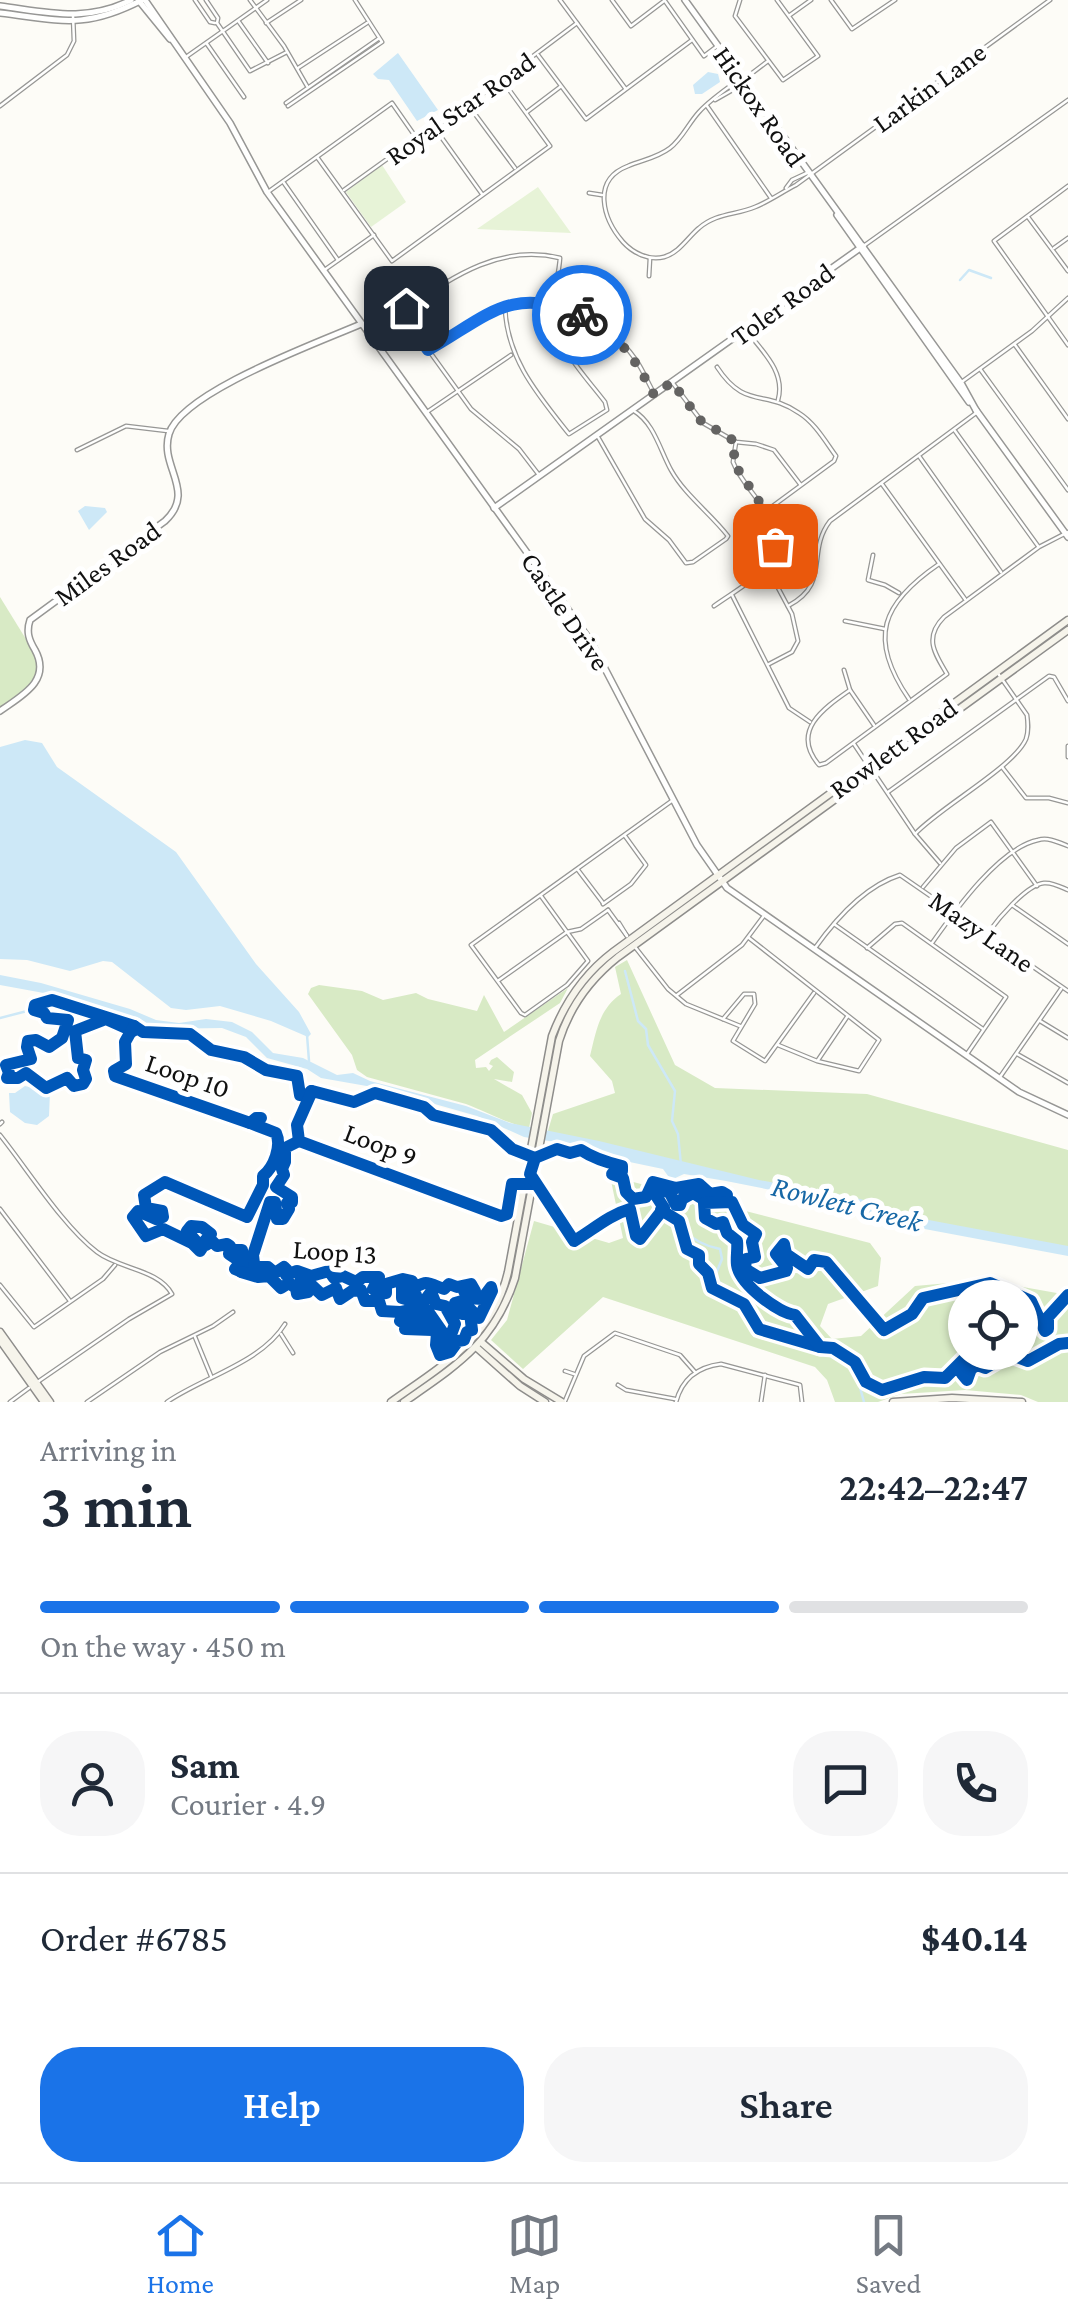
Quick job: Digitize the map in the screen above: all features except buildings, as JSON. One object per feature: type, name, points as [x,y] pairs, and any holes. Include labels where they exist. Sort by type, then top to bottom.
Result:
[{"type":"main road","name":"Rowlett Road","points":[[720,879],[1068,620]]},
{"type":"main road","name":"Rowlett Road","points":[[999,675],[1068,630]]},
{"type":"main road","points":[[630,940],[720,879]]},
{"type":"main road","points":[[404,1402],[477,1343],[507,1291],[543,1103],[558,1042],[573,1006],[630,940],[720,879]]},
{"type":"main road","points":[[0,1332],[34,1384]]},
{"type":"main road","points":[[0,1340],[47,1402]]},
{"type":"main road","points":[[391,1402],[477,1343]]},
{"type":"main road","points":[[477,1343],[520,1386],[545,1402]]},
{"type":"main road","points":[[477,1343],[524,1379],[564,1402]]},
{"type":"main road","points":[[893,1402],[967,1398],[1022,1402]]},
{"type":"street","points":[[73,19],[131,0]]},
{"type":"street","points":[[0,10],[73,19],[104,16],[141,0]]},
{"type":"street","name":"Castle Drive","points":[[141,0],[230,123],[267,192],[322,272],[590,640],[720,879],[814,950],[999,1078],[1032,1100],[1068,1115]]},
{"type":"street","points":[[196,0],[250,70],[288,52]]},
{"type":"street","points":[[206,0],[218,18],[216,23]]},
{"type":"street","points":[[250,0],[310,89]]},
{"type":"street","points":[[184,58],[266,0]]},
{"type":"street","points":[[265,24],[300,0]]},
{"type":"street","points":[[287,104],[381,40],[355,0]]},
{"type":"street","points":[[560,0],[626,89]]},
{"type":"street","points":[[612,0],[631,26],[665,0],[704,56],[718,46]]},
{"type":"street","name":"Hickox Road","points":[[685,0],[1067,534]]},
{"type":"street","points":[[740,0],[735,16],[782,80],[818,56],[777,0]]},
{"type":"street","points":[[789,16],[810,0]]},
{"type":"street","points":[[831,0],[852,29],[886,2],[895,0]]},
{"type":"street","name":"Larkin Lane","points":[[650,258],[674,252],[701,226],[718,216],[772,199],[792,180],[808,173],[1050,0]]},
{"type":"street","points":[[0,106],[66,56],[74,41],[73,19]]},
{"type":"street","points":[[238,21],[268,63]]},
{"type":"street","points":[[297,68],[368,23]]},
{"type":"street","name":"Royal Star Road","points":[[342,191],[468,105],[577,23]]},
{"type":"street","points":[[537,53],[586,120],[692,40]]},
{"type":"street","points":[[206,42],[244,97]]},
{"type":"street","points":[[649,276],[650,258],[623,242],[606,216],[603,196],[615,173],[669,149],[707,106],[768,61]]},
{"type":"street","points":[[317,156],[392,261],[550,146],[502,80]]},
{"type":"street","points":[[526,113],[562,86]]},
{"type":"street","name":"Toler Road","points":[[494,508],[1068,100]]},
{"type":"street","points":[[267,192],[392,103],[416,138]]},
{"type":"street","points":[[468,105],[517,170]]},
{"type":"street","points":[[707,106],[772,199]]},
{"type":"street","points":[[433,126],[483,195]]},
{"type":"street","points":[[282,181],[338,260]]},
{"type":"street","points":[[1068,186],[994,241],[1068,345]]},
{"type":"street","points":[[589,193],[603,196]]},
{"type":"street","points":[[1027,216],[1068,272]]},
{"type":"street","points":[[322,272],[374,234]]},
{"type":"street","points":[[1053,249],[1068,238]]},
{"type":"street","points":[[505,306],[514,354],[526,377],[569,434],[608,408],[566,351],[556,325],[553,304],[560,258],[530,255],[473,266],[401,312],[482,420],[519,449],[540,476]]},
{"type":"street","points":[[959,384],[1068,298]]},
{"type":"street","points":[[428,350],[485,312],[532,302],[553,304],[589,318],[613,336],[635,359],[654,395]]},
{"type":"street","name":"Hickox Road","points":[[910,315],[912,324],[959,384]]},
{"type":"street","points":[[77,450],[126,426],[170,431],[194,407],[240,376],[361,324]]},
{"type":"street","points":[[912,324],[937,349]]},
{"type":"street","points":[[746,330],[779,377],[778,402]]},
{"type":"street","points":[[1014,344],[1068,419]]},
{"type":"street","points":[[426,413],[514,354]]},
{"type":"street","points":[[718,367],[741,394],[778,402],[808,420],[836,458],[766,511]]},
{"type":"street","points":[[980,369],[1068,490]]},
{"type":"street","points":[[672,382],[700,420],[736,442],[774,450],[801,485]]},
{"type":"street","points":[[597,436],[645,519],[688,564],[728,538],[680,483],[650,428],[632,410]]},
{"type":"street","points":[[788,606],[812,586],[825,526],[977,412]]},
{"type":"street","points":[[954,429],[1039,547]]},
{"type":"street","name":"Miles Road","points":[[0,711],[28,691],[40,676],[39,658],[28,634],[30,620],[175,510],[178,493],[168,450],[170,431]]},
{"type":"street","points":[[714,606],[768,568],[776,535],[774,524],[735,468],[732,458],[736,442]]},
{"type":"street","points":[[919,456],[1002,574]]},
{"type":"street","points":[[882,484],[966,600]]},
{"type":"street","points":[[850,690],[811,723],[810,750],[819,764],[947,674],[934,654],[932,633],[944,616],[1039,547],[1067,534]]},
{"type":"street","points":[[874,554],[868,580],[900,594]]},
{"type":"street","points":[[911,701],[888,661],[886,630],[900,594],[939,564]]},
{"type":"street","points":[[768,568],[798,630],[797,646],[768,665]]},
{"type":"street","points":[[731,594],[792,712],[811,723]]},
{"type":"street","points":[[845,621],[886,630]]},
{"type":"street","points":[[844,670],[850,690],[875,726]]},
{"type":"street","points":[[915,834],[936,813],[1016,752],[1027,736],[1027,715],[999,675]]},
{"type":"street","points":[[888,792],[1052,676],[1068,701]]},
{"type":"street","points":[[853,743],[915,834],[941,864]]},
{"type":"street","points":[[1068,746],[1068,757]]},
{"type":"street","points":[[1001,765],[1026,798],[1049,798],[1068,804]]},
{"type":"street","points":[[541,896],[588,961],[568,986],[525,1015],[471,944],[674,799]]},
{"type":"street","points":[[922,888],[941,864],[991,822],[1037,886]]},
{"type":"street","points":[[603,904],[632,884],[646,865],[624,834]]},
{"type":"street","points":[[931,944],[977,884],[1014,852],[1045,839],[1068,846]]},
{"type":"street","points":[[577,868],[676,996],[695,1010],[740,1026]]},
{"type":"street","name":"Mazy Lane","points":[[833,923],[895,875],[903,876],[1068,991]]},
{"type":"street","points":[[987,934],[1012,904],[1037,886],[1047,883],[1068,890]]},
{"type":"street","points":[[1012,904],[1068,944]]},
{"type":"street","points":[[498,981],[568,932],[608,910]]},
{"type":"street","points":[[676,996],[749,938],[765,915]]},
{"type":"street","points":[[814,950],[833,923],[984,1030]]},
{"type":"street","points":[[867,948],[898,923],[1006,997],[966,1055]]},
{"type":"street","points":[[749,938],[879,1040],[859,1071],[817,1061],[778,1045]]},
{"type":"street","points":[[999,1078],[1062,987]]},
{"type":"street","points":[[724,1019],[744,994],[754,994],[755,1004],[733,1040],[765,1060],[815,992]]},
{"type":"street","points":[[817,1061],[847,1016]]},
{"type":"street","points":[[1039,1020],[1068,1038]]},
{"type":"street","points":[[1016,1053],[1068,1083]]},
{"type":"street","points":[[0,1136],[81,1239],[116,1264],[158,1280],[172,1294],[128,1319],[10,1402]]},
{"type":"street","points":[[0,1209],[70,1302]]},
{"type":"street","points":[[0,1284],[31,1325],[38,1325],[109,1274],[116,1264]]},
{"type":"street","points":[[88,1402],[160,1352],[233,1312]]},
{"type":"street","points":[[167,1402],[212,1378],[286,1324]]},
{"type":"street","points":[[280,1332],[294,1353]]},
{"type":"street","points":[[564,1402],[584,1356],[615,1333],[680,1355],[695,1372]]},
{"type":"street","points":[[194,1336],[212,1378]]},
{"type":"street","points":[[618,1385],[676,1401],[682,1386],[695,1372],[721,1364],[801,1386],[802,1402]]},
{"type":"street","points":[[565,1371],[575,1375]]},
{"type":"street","points":[[761,1402],[765,1374]]},
{"type":"green space","points":[[382,165],[406,202],[371,227],[346,192]]},
{"type":"green space","points":[[538,187],[571,233],[477,229]]},
{"type":"green space","points":[[0,597],[37,657],[38,675],[27,689],[0,709]]},
{"type":"green space","points":[[627,960],[675,1065],[715,1088],[867,1094],[1068,1150],[1068,1249],[973,1237],[866,1205],[772,1188],[547,1134],[553,1114],[615,1093],[612,1081],[590,1056],[603,1014],[621,994],[615,967]]},
{"type":"green space","points":[[319,985],[362,991],[383,1000],[416,993],[477,1011],[484,995],[504,1032],[568,988],[560,1003],[475,1060],[476,1068],[486,1067],[489,1071],[493,1066],[489,1064],[491,1060],[497,1057],[514,1072],[512,1082],[494,1079],[522,1095],[532,1113],[529,1128],[466,1104],[367,1077],[357,1070],[352,1055],[308,994]]},
{"type":"green space","points":[[610,1176],[870,1243],[881,1258],[878,1286],[828,1304],[820,1326],[832,1339],[861,1336],[915,1286],[948,1283],[948,1370],[1038,1370],[1038,1290],[1068,1295],[1068,1402],[1038,1402],[1021,1395],[965,1390],[901,1394],[878,1402],[835,1402],[827,1380],[815,1367],[603,1297],[523,1369],[491,1340],[507,1320],[534,1221],[609,1243],[623,1238]]},
{"type":"water","points":[[398,53],[438,110],[417,121],[389,80],[373,74]]},
{"type":"water","points":[[708,72],[718,74],[720,82],[702,94],[695,94],[693,85]]},
{"type":"water","points":[[85,506],[105,508],[107,512],[89,530],[78,511]]},
{"type":"water","points":[[25,740],[42,743],[57,767],[176,852],[256,964],[299,1012],[311,1034],[308,1037],[220,1006],[171,1008],[112,962],[70,971],[27,960],[0,959],[0,747]]},
{"type":"water","name":"Rowlett Creek","points":[[0,975],[41,983],[156,1020],[232,1022],[252,1032],[273,1053],[303,1058],[337,1075],[353,1073],[510,1123],[759,1180],[848,1196],[902,1215],[1068,1246],[1068,1256],[898,1224],[846,1205],[726,1181],[684,1174],[671,1180],[663,1169],[620,1160],[586,1147],[524,1137],[477,1116],[378,1088],[321,1078],[307,1069],[267,1058],[246,1037],[222,1028],[156,1029],[71,998],[0,985]]},
{"type":"water","points":[[25,1086],[50,1092],[49,1116],[37,1125],[25,1123],[10,1112],[9,1093]]},
{"type":"waterway","points":[[960,280],[969,270],[991,278]]},
{"type":"waterway","points":[[625,971],[638,1021],[646,1029],[648,1045],[675,1091],[672,1121],[678,1134],[681,1165]]},
{"type":"waterway","points":[[0,1018],[31,1010]]},
{"type":"waterway","points":[[307,1035],[309,1061]]},
{"type":"waterway","points":[[663,1193],[672,1214],[691,1237],[720,1249],[722,1259],[715,1276],[725,1290],[748,1304],[760,1326],[809,1336],[818,1350],[855,1369],[864,1402]]},
{"type":"cycle path","points":[[133,1031],[106,1019],[75,1031],[78,1058],[86,1060],[83,1084],[74,1086],[67,1078],[46,1088],[26,1073],[7,1078],[6,1065],[31,1059],[28,1041],[36,1040],[49,1047],[62,1038],[68,1020],[47,1018],[34,1010],[35,1005],[52,1000],[134,1026]]},
{"type":"cycle path","name":"Loop 10","points":[[261,1118],[250,1123],[115,1076],[114,1071],[126,1064],[125,1042],[134,1026],[143,1032],[190,1034],[211,1050],[244,1057],[266,1070],[297,1076],[300,1095],[307,1096],[311,1091]]},
{"type":"cycle path","name":"Loop 9","points":[[535,1158],[512,1149],[491,1130],[433,1115],[424,1107],[375,1093],[354,1102],[312,1091],[297,1125],[299,1141],[501,1216],[507,1214],[512,1184],[535,1184]]},
{"type":"cycle path","name":"Loop 13","points":[[250,1123],[276,1133],[278,1144],[274,1162],[263,1176],[263,1185],[247,1217],[165,1182],[144,1195],[146,1208],[162,1211],[163,1217],[156,1219],[138,1211],[133,1217],[146,1236],[163,1229],[200,1251],[202,1248],[187,1231],[191,1226],[202,1227],[211,1234],[204,1242],[206,1245],[212,1241],[217,1246],[227,1244],[229,1254],[235,1258],[236,1250],[242,1250],[243,1259],[235,1269],[242,1272],[245,1264],[254,1264],[253,1255],[270,1202],[275,1202],[277,1219],[283,1219],[289,1209],[287,1203],[292,1202],[292,1197],[276,1187],[284,1175],[285,1148],[299,1141]]},
{"type":"cycle path","points":[[706,1201],[693,1193],[676,1205],[670,1193],[658,1188],[655,1194],[664,1208],[640,1239],[630,1209],[574,1241],[530,1174],[535,1158],[557,1149],[570,1153],[581,1150],[622,1166],[622,1171],[612,1174],[623,1178],[626,1192],[633,1199],[646,1197],[653,1182],[676,1188],[699,1184],[710,1194],[727,1195]]},
{"type":"cycle path","points":[[1068,1295],[1048,1317],[1045,1331],[1031,1301],[990,1283],[923,1298],[912,1314],[884,1330],[826,1262],[814,1260],[808,1269],[786,1254],[784,1244],[776,1254],[786,1271],[760,1278],[745,1269],[746,1259],[755,1257],[752,1242],[756,1234],[743,1225],[732,1202],[704,1203],[705,1218],[716,1224],[723,1222],[727,1233],[737,1241],[737,1265],[752,1289],[770,1304],[795,1315],[820,1347],[833,1348],[855,1362],[866,1382],[882,1390],[924,1377],[945,1378],[964,1359],[962,1374],[967,1380],[977,1365],[985,1368],[1009,1354],[1028,1361],[1068,1343]]},
{"type":"cycle path","points":[[661,1210],[679,1221],[687,1249],[699,1255],[699,1264],[708,1273],[712,1288],[744,1304],[759,1329],[820,1347]]},
{"type":"cycle path","name":"Loop 13","points":[[241,1272],[269,1276],[281,1288],[289,1283],[297,1294],[308,1292],[301,1280],[322,1295],[336,1288],[340,1299],[361,1290],[365,1301],[379,1301],[382,1311],[419,1308],[431,1292],[436,1304],[445,1306],[455,1324],[448,1343],[427,1310],[400,1321],[412,1325],[425,1320],[426,1326],[405,1329],[437,1333],[440,1355],[450,1352],[472,1330],[470,1313],[462,1314],[455,1303],[462,1301],[479,1318],[492,1291],[491,1287],[482,1299],[468,1298],[464,1291],[475,1291],[471,1284],[449,1284],[444,1289],[426,1283],[409,1290],[416,1295],[409,1300],[402,1298],[402,1287],[412,1281],[403,1279],[386,1284],[386,1293],[379,1294],[373,1289],[379,1277],[363,1277],[356,1282],[343,1276],[334,1278],[329,1271],[311,1276],[297,1271],[286,1275],[284,1267],[275,1273],[254,1264]]},
{"type":"way so far","points":[[582,315],[613,336],[635,359],[654,395],[672,382],[700,420],[736,442],[733,462],[738,475],[774,524],[775,546]]},
{"type":"route","points":[[406,308],[401,312],[428,350],[485,312],[505,306],[553,304],[582,315]]}]
